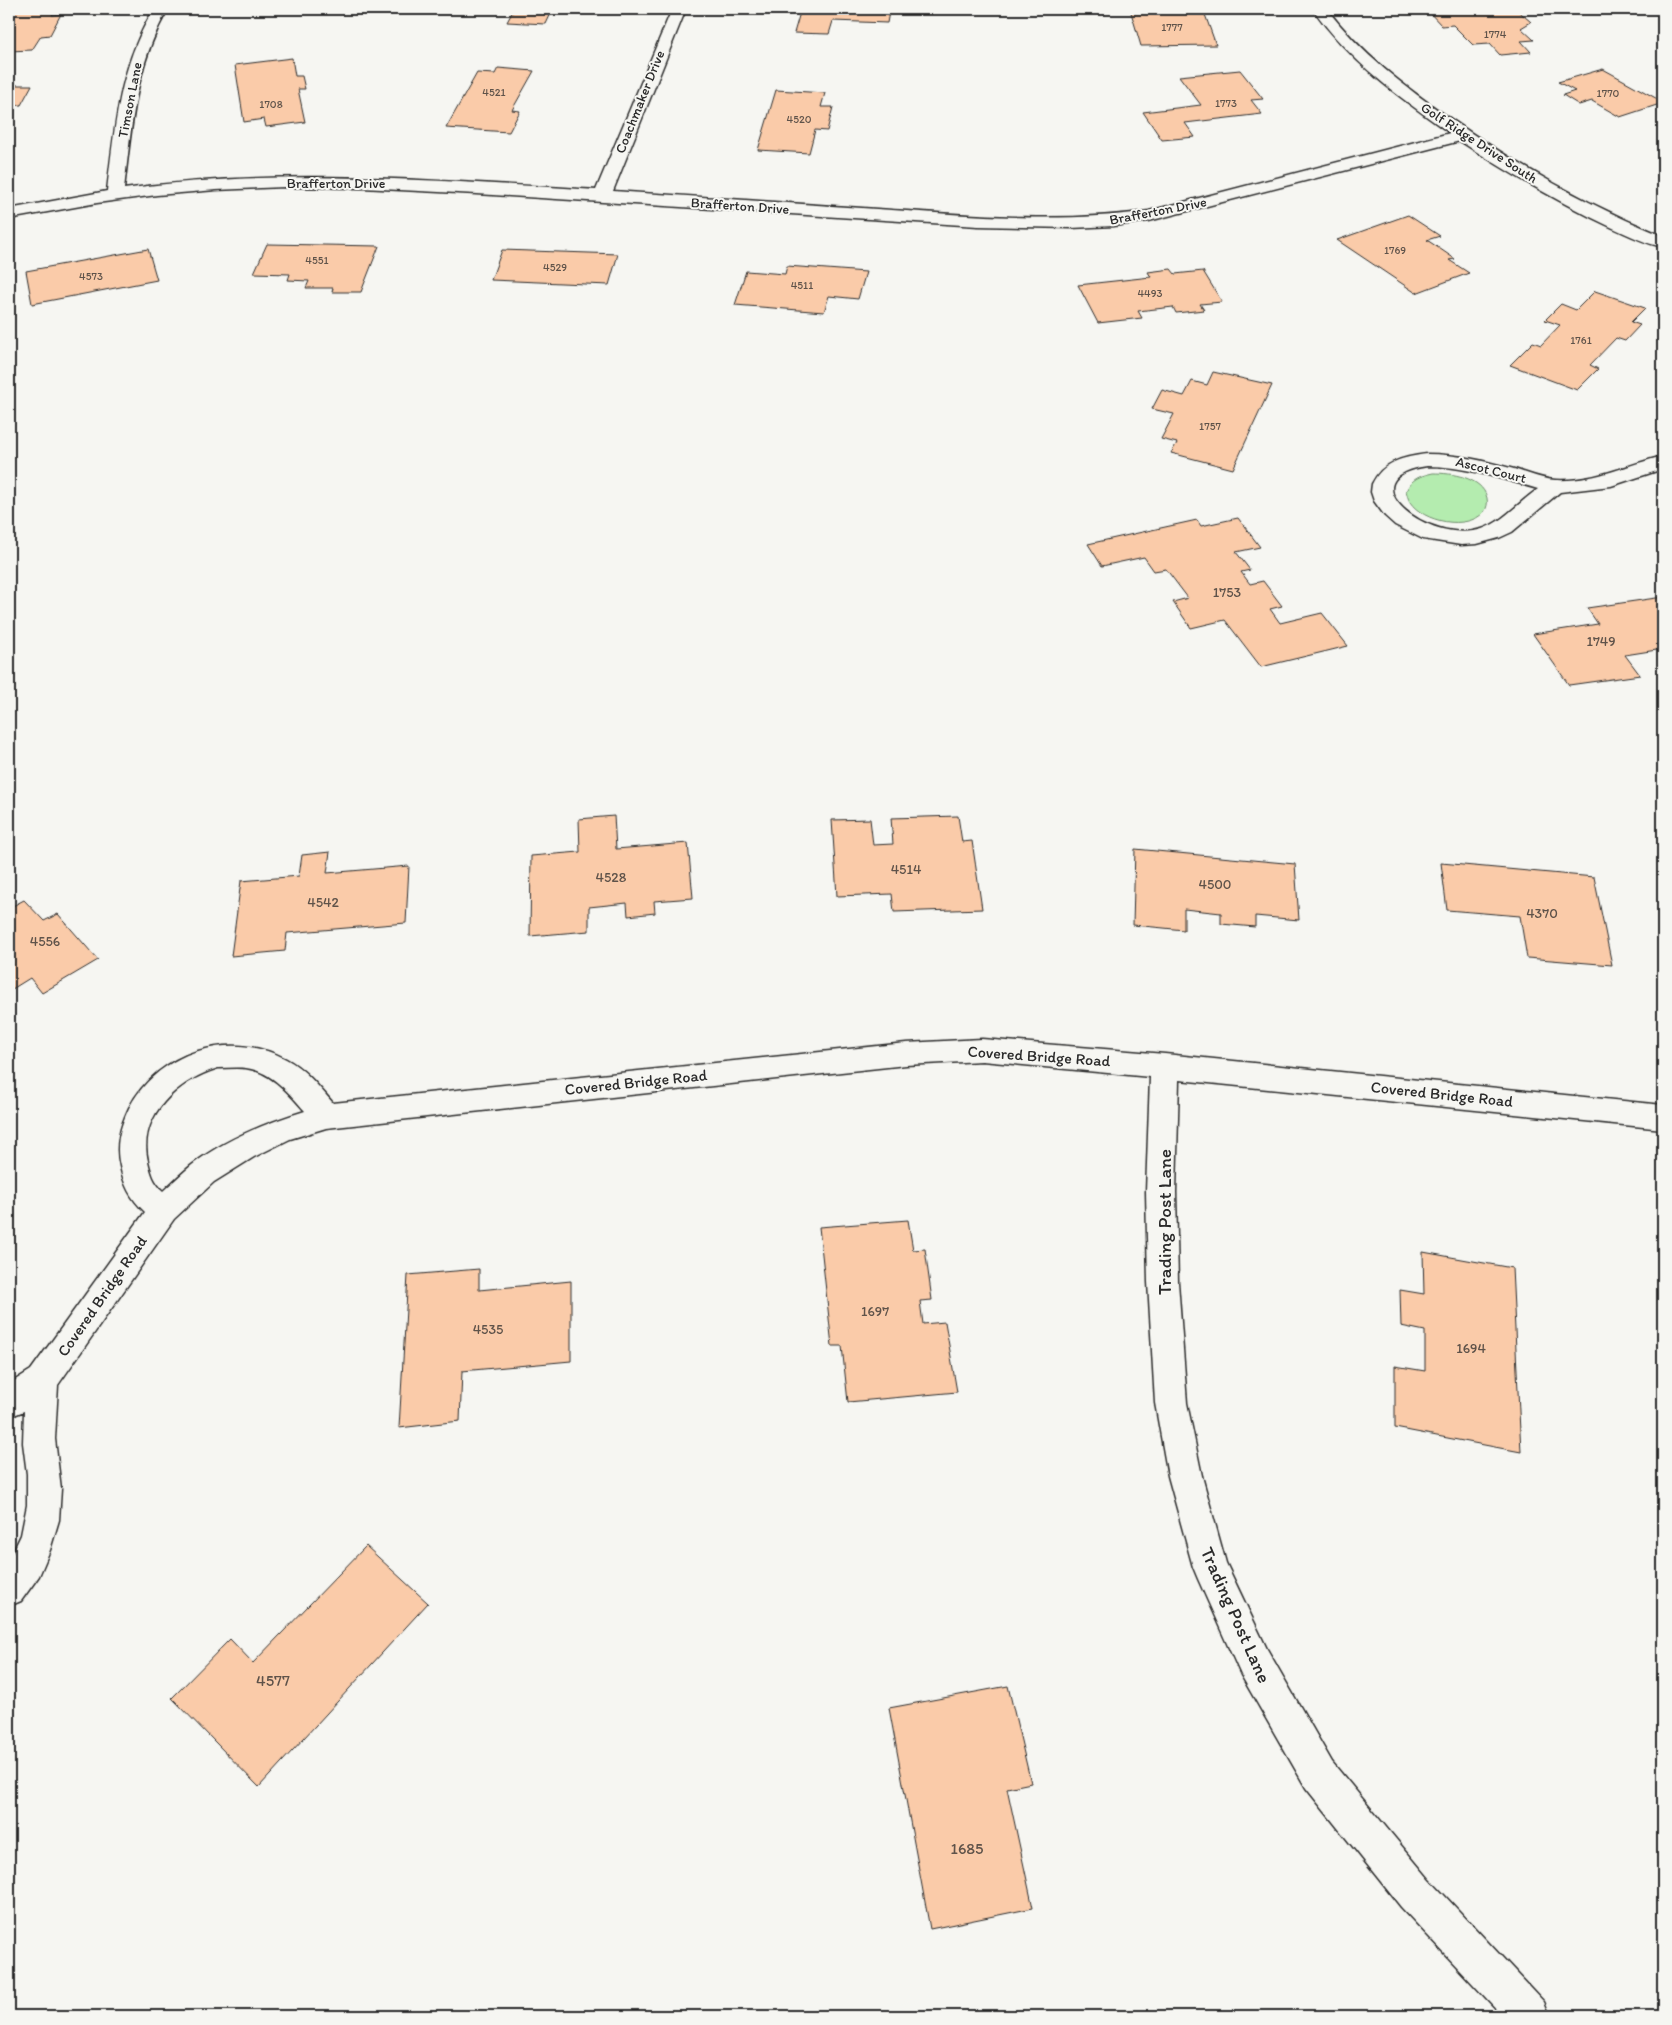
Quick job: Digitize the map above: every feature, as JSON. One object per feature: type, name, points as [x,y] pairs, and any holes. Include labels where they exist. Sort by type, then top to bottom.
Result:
[{"type":"street","name":"Timson Lane","points":[[115,196],[126,111],[134,69],[142,45],[161,9]]},
{"type":"street","name":"Coachmaker Drive","points":[[602,196],[679,9]]},
{"type":"street","name":"Golf Ridge Drive South","points":[[1320,9],[1361,58],[1389,83],[1463,135],[1523,173],[1595,212],[1663,242]]},
{"type":"street","name":"Brafferton Drive","points":[[9,214],[115,196],[244,183],[326,182],[389,183],[988,222],[1036,224],[1114,221],[1174,211],[1463,135]]},
{"type":"street","name":"Ascot Court","points":[[1555,486],[1504,526],[1485,536],[1464,538],[1438,536],[1415,528],[1398,518],[1386,504],[1382,492],[1382,482],[1391,471],[1405,464],[1423,460],[1456,460],[1555,486],[1610,480],[1663,462]]},
{"type":"street","name":"Covered Bridge Road","points":[[9,1402],[42,1381],[162,1210],[204,1173],[244,1148],[282,1130],[326,1116],[906,1054],[982,1050],[1165,1066],[1663,1116]]},
{"type":"street","points":[[162,1210],[138,1183],[132,1156],[135,1122],[152,1093],[171,1076],[197,1063],[224,1056],[251,1057],[275,1066],[300,1086],[326,1116]]},
{"type":"street","name":"Trading Post Lane","points":[[1165,1066],[1161,1192],[1163,1282],[1171,1403],[1186,1476],[1210,1567],[1254,1662],[1319,1775],[1416,1893],[1530,2016]]},
{"type":"street","points":[[9,1589],[18,1578],[37,1542],[43,1508],[44,1476],[39,1441],[42,1381]]},
{"type":"green space","points":[[1433,473],[1457,475],[1479,485],[1487,498],[1484,512],[1476,518],[1467,521],[1446,522],[1425,515],[1416,509],[1409,501],[1406,491],[1417,478]]},
{"type":"building","points":[[9,9],[55,9],[52,15],[61,14],[50,35],[41,36],[32,50],[9,51]]},
{"type":"building","points":[[283,9],[338,9],[335,13]]},
{"type":"building","points":[[514,9],[553,9],[546,24],[507,22]]},
{"type":"building","points":[[801,9],[850,9],[889,12],[887,23],[833,21],[829,34],[794,33]]},
{"type":"building","points":[[1130,9],[1203,9],[1216,45],[1141,46]]},
{"type":"building","points":[[1455,9],[1517,10],[1531,22],[1521,28],[1534,40],[1521,41],[1531,52],[1500,55],[1490,44],[1473,45],[1453,25],[1442,26],[1428,11]]},
{"type":"building","points":[[292,58],[295,76],[302,76],[305,89],[298,89],[305,122],[266,127],[264,119],[244,122],[235,65]]},
{"type":"building","points":[[498,68],[534,71],[512,110],[520,111],[509,132],[446,128],[477,73],[495,74]]},
{"type":"building","points":[[1603,69],[1663,103],[1620,117],[1592,101],[1579,105],[1563,95],[1575,91],[1558,82]]},
{"type":"building","points":[[1240,70],[1263,99],[1251,100],[1262,114],[1185,123],[1195,137],[1162,140],[1143,112],[1201,105],[1179,76]]},
{"type":"building","points":[[9,85],[32,85],[21,105],[9,106]]},
{"type":"building","points":[[776,90],[825,93],[821,107],[833,107],[827,131],[815,130],[809,153],[758,150]]},
{"type":"building","points":[[1408,215],[1440,236],[1427,240],[1455,259],[1449,260],[1469,273],[1416,293],[1337,240]]},
{"type":"building","points":[[267,244],[379,246],[361,292],[332,292],[333,288],[306,288],[309,281],[288,280],[290,274],[254,273]]},
{"type":"building","points":[[148,249],[157,280],[32,304],[26,271]]},
{"type":"building","points":[[502,250],[618,254],[609,285],[491,280]]},
{"type":"building","points":[[787,266],[866,272],[858,299],[829,296],[824,312],[735,305],[746,271],[785,274]]},
{"type":"building","points":[[1171,269],[1175,274],[1203,271],[1222,302],[1200,304],[1204,310],[1176,313],[1173,307],[1138,311],[1142,318],[1098,323],[1078,285],[1151,277],[1148,272]]},
{"type":"building","points":[[1595,291],[1645,308],[1631,322],[1640,325],[1625,341],[1616,338],[1590,365],[1598,369],[1577,390],[1510,365],[1533,342],[1541,345],[1560,325],[1545,320],[1561,304],[1576,310]]},
{"type":"building","points":[[1213,372],[1272,385],[1233,469],[1171,453],[1177,443],[1161,439],[1174,414],[1152,409],[1162,390],[1184,396],[1192,381],[1207,385]]},
{"type":"building","points":[[1238,518],[1260,547],[1236,552],[1250,570],[1241,572],[1250,584],[1263,581],[1282,606],[1270,609],[1280,623],[1322,613],[1348,646],[1261,667],[1225,620],[1191,628],[1173,602],[1188,598],[1166,569],[1154,571],[1144,557],[1102,566],[1088,544],[1197,520],[1201,526]]},
{"type":"building","points":[[1663,597],[1663,649],[1625,655],[1640,675],[1569,685],[1533,634],[1598,624],[1587,608]]},
{"type":"building","points":[[614,816],[616,849],[688,843],[693,898],[654,901],[655,913],[628,916],[627,903],[589,907],[589,931],[530,936],[531,856],[580,852],[579,819]]},
{"type":"building","points":[[958,816],[962,842],[972,841],[982,909],[894,912],[892,894],[837,896],[832,820],[870,819],[873,845],[893,844],[891,818]]},
{"type":"building","points":[[1135,849],[1295,864],[1299,920],[1255,916],[1255,927],[1221,924],[1221,913],[1184,909],[1184,930],[1133,925]]},
{"type":"building","points":[[330,852],[327,873],[409,866],[406,923],[287,933],[285,951],[231,956],[241,881],[299,876],[302,855]]},
{"type":"building","points":[[1441,863],[1594,877],[1612,965],[1527,958],[1520,916],[1447,910]]},
{"type":"building","points":[[24,900],[44,921],[58,914],[98,960],[42,993],[30,978],[9,991],[9,908]]},
{"type":"building","points":[[908,1220],[913,1250],[925,1249],[932,1300],[920,1301],[923,1324],[945,1322],[957,1392],[848,1402],[842,1346],[832,1346],[819,1227]]},
{"type":"building","points":[[1423,1252],[1512,1268],[1521,1452],[1395,1428],[1395,1366],[1425,1371],[1425,1331],[1401,1326],[1400,1290],[1424,1294]]},
{"type":"building","points":[[479,1269],[479,1290],[571,1281],[571,1361],[462,1371],[460,1421],[399,1428],[408,1275]]},
{"type":"building","points":[[366,1546],[428,1603],[259,1787],[172,1698],[230,1639],[253,1663]]},
{"type":"building","points":[[1008,1686],[1031,1783],[1007,1788],[1033,1908],[930,1929],[889,1708]]}]
